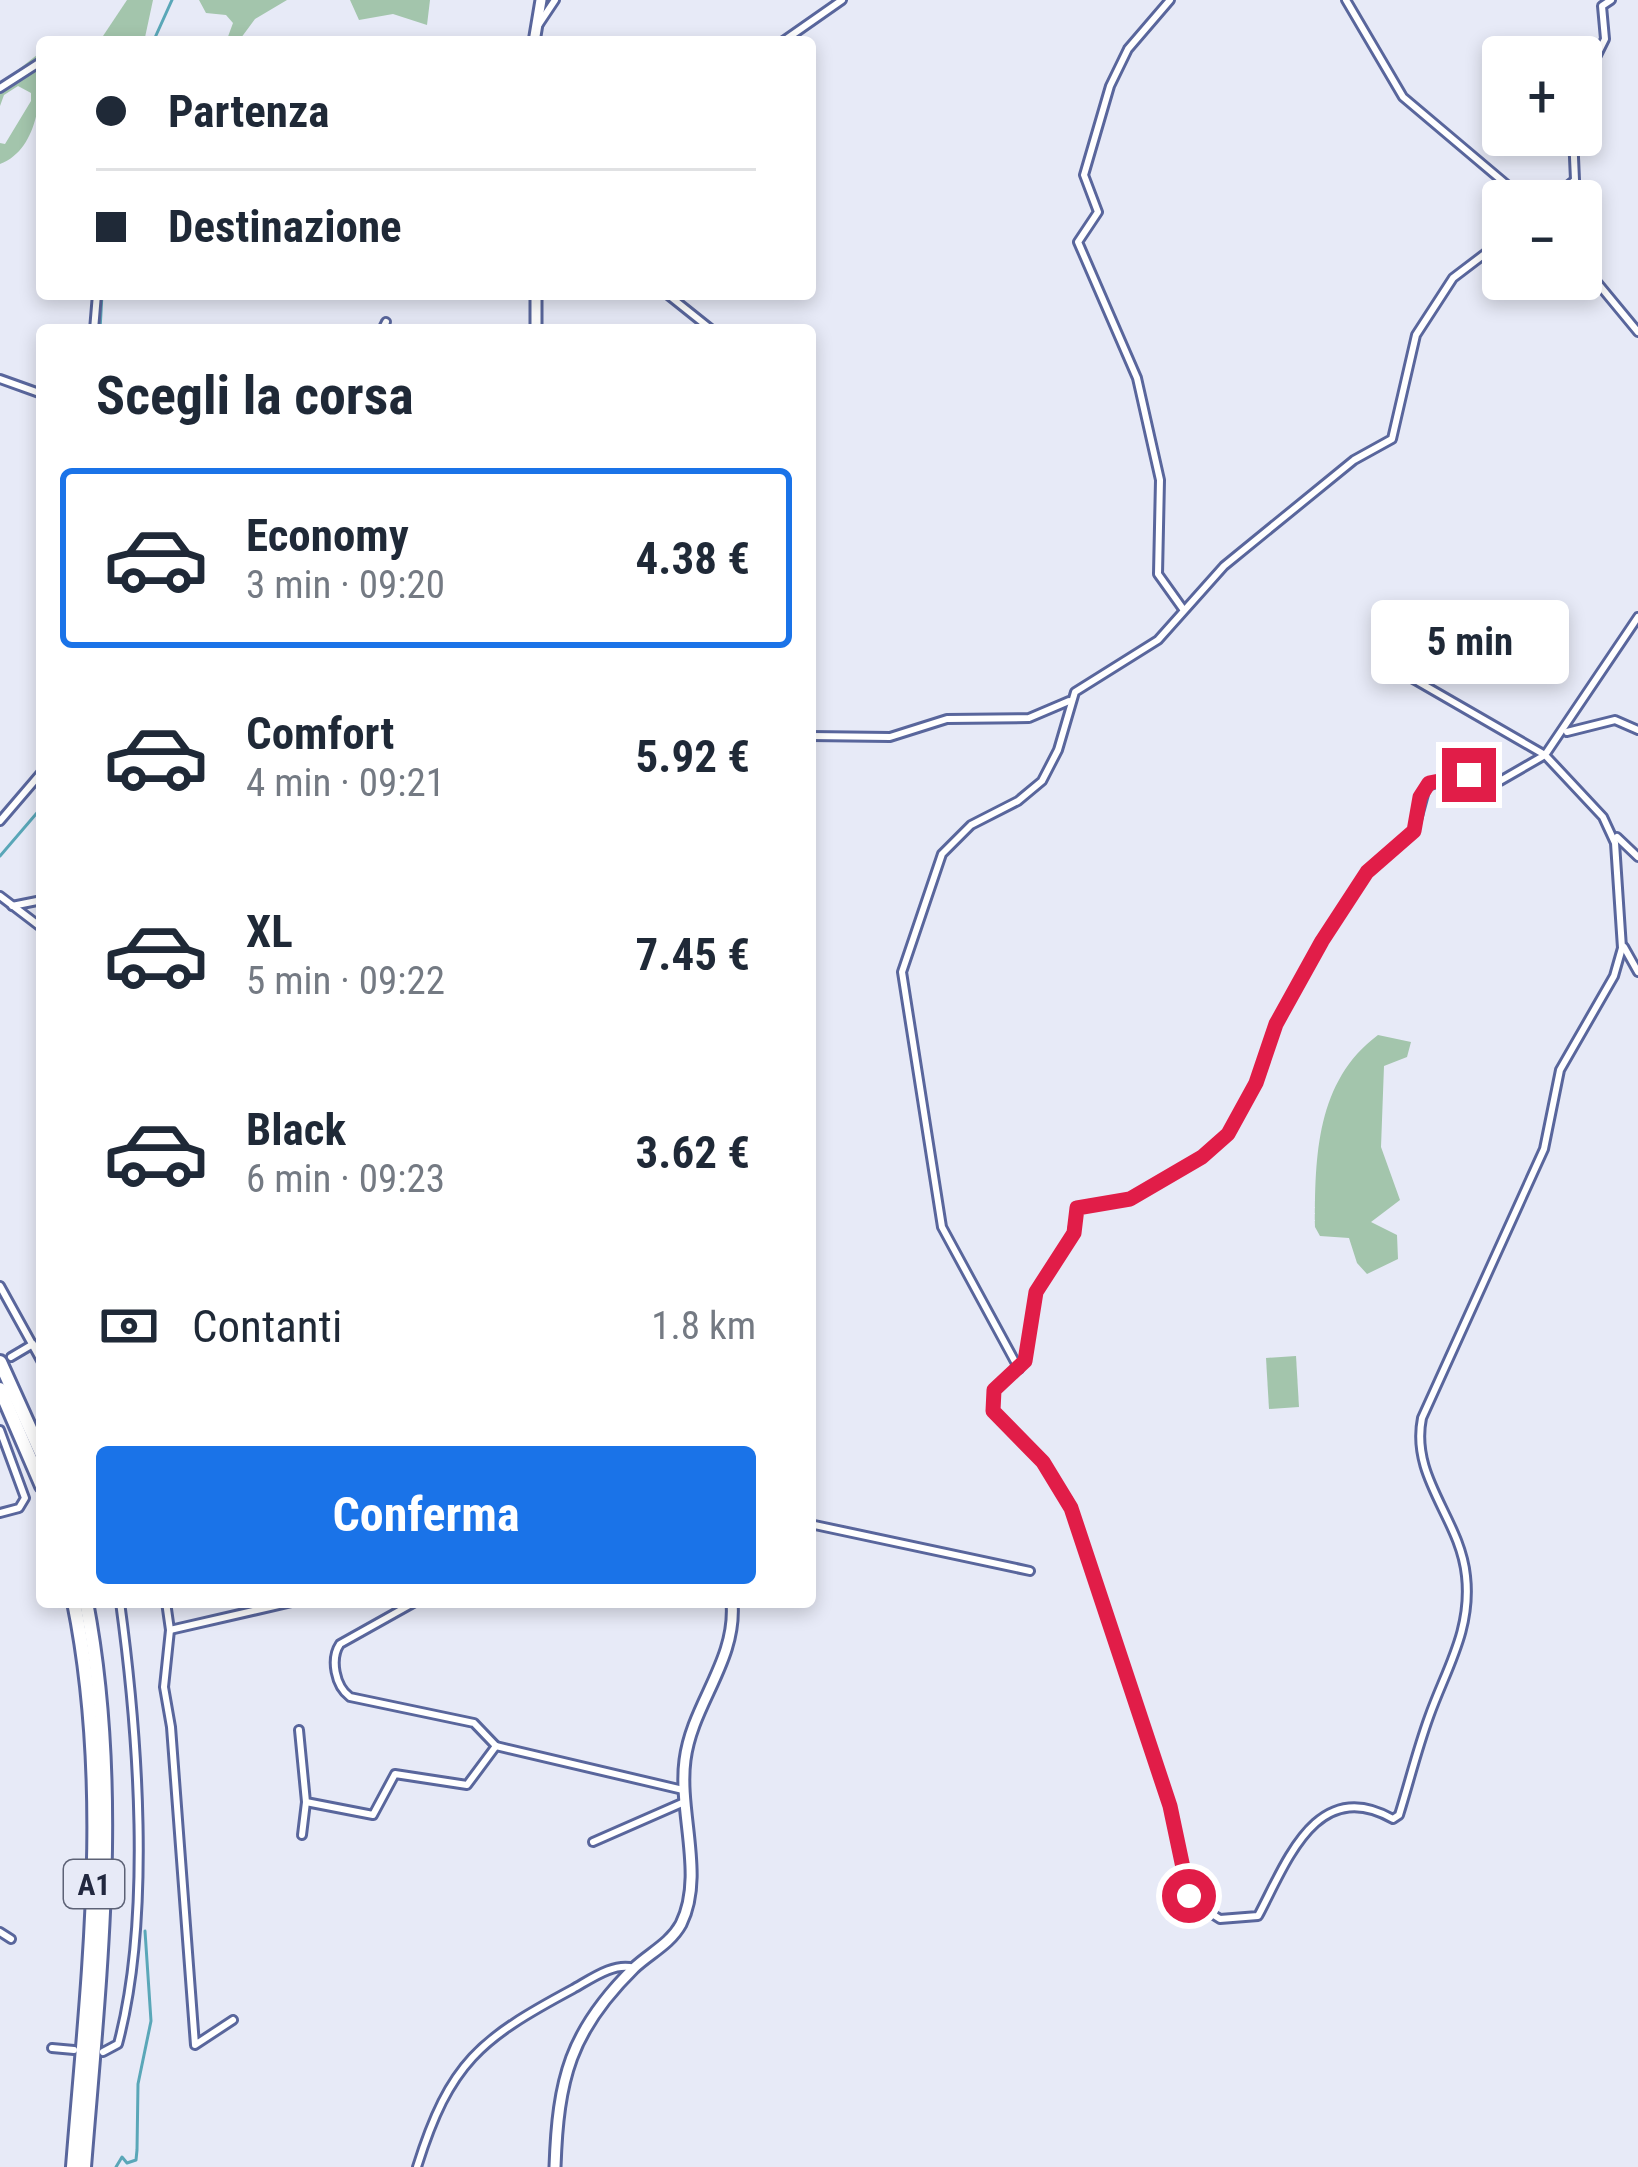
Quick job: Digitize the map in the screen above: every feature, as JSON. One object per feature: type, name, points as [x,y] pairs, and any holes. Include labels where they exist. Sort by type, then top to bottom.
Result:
[{"type":"highway","points":[[5,1359],[36,1439]]},
{"type":"highway","points":[[0,1389],[36,1472]]},
{"type":"highway","name":"A1","points":[[73,2167],[97,1818],[94,1736],[75,1608]]},
{"type":"highway","name":"A1","points":[[84,2167],[108,1817],[105,1735],[87,1608]]},
{"type":"main road","points":[[535,36],[541,0]]},
{"type":"main road","points":[[555,2167],[576,2039],[634,1968],[672,1938],[686,1910],[690,1875],[682,1796],[688,1742],[729,1641],[732,1608]]},
{"type":"street","points":[[538,24],[555,0]]},
{"type":"street","points":[[791,36],[842,0]]},
{"type":"street","points":[[1170,0],[1128,49],[1110,86],[1084,175],[1098,212],[1078,242],[1136,372],[1160,476],[1159,576],[1183,610]]},
{"type":"street","points":[[1346,0],[1402,97],[1501,180]]},
{"type":"street","points":[[1602,45],[1602,6],[1611,0]]},
{"type":"street","points":[[0,88],[36,65]]},
{"type":"street","points":[[1019,1369],[942,1227],[902,972],[942,854],[973,823],[1039,784],[1057,754],[1078,689],[1158,640],[1226,564],[1354,460],[1392,440],[1404,401],[1407,354],[1418,331],[1451,280],[1482,256]]},
{"type":"street","points":[[1602,288],[1638,332]]},
{"type":"street","points":[[674,300],[704,324]]},
{"type":"street","points":[[0,380],[36,392]]},
{"type":"street","points":[[1613,836],[1622,944],[1617,970],[1560,1070],[1542,1155],[1422,1418],[1421,1461],[1457,1537],[1467,1579],[1466,1608],[1460,1644],[1427,1723],[1400,1816],[1391,1819],[1360,1805],[1318,1824],[1292,1847],[1255,1918],[1217,1919],[1190,1898],[1170,1806],[1071,1508],[1043,1462],[992,1409],[996,1387],[1019,1369],[1029,1347],[1036,1292],[1074,1233],[1077,1208],[1130,1199],[1202,1157],[1228,1134],[1256,1083],[1276,1024],[1322,941],[1367,872],[1414,831],[1426,787],[1456,775],[1500,781],[1545,755],[1638,617]]},
{"type":"street","points":[[1403,673],[1545,755],[1613,836],[1638,857]]},
{"type":"street","points":[[816,736],[884,738],[947,718],[1026,719],[1071,700]]},
{"type":"street","points":[[1564,733],[1615,720],[1638,730]]},
{"type":"street","points":[[0,821],[36,779]]},
{"type":"street","points":[[0,896],[36,924]]},
{"type":"street","points":[[9,906],[36,901]]},
{"type":"street","points":[[1622,944],[1638,972]]},
{"type":"street","points":[[0,1286],[36,1349]]},
{"type":"street","points":[[5,1359],[33,1343]]},
{"type":"street","points":[[0,1430],[25,1494],[21,1507],[0,1513]]},
{"type":"street","points":[[816,1525],[1030,1571]]},
{"type":"street","points":[[103,2052],[118,2044],[125,2013],[137,1842],[136,1736],[121,1608]]},
{"type":"street","points":[[167,1608],[170,1630],[164,1693],[171,1727],[195,2045],[233,2020]]},
{"type":"street","points":[[170,1630],[266,1608]]},
{"type":"street","points":[[405,1608],[337,1648],[334,1661],[342,1691],[474,1723],[496,1746],[682,1796]]},
{"type":"street","points":[[299,1730],[306,1802],[302,1835]]},
{"type":"street","points":[[306,1802],[373,1815],[394,1774],[462,1788],[496,1746]]},
{"type":"street","points":[[593,1842],[682,1796]]},
{"type":"street","points":[[0,1932],[11,1939]]},
{"type":"street","points":[[418,2167],[444,2098],[480,2045],[511,2020],[590,1979],[622,1966],[634,1968]]},
{"type":"street","points":[[52,2048],[74,2050]]},
{"type":"green space","points":[[127,0],[153,0],[145,36],[103,36]]},
{"type":"green space","points":[[199,0],[287,0],[255,19],[242,36],[228,36],[233,23],[226,15],[206,13]]},
{"type":"green space","points":[[350,0],[430,0],[427,25],[393,14],[359,20]]},
{"type":"green space","points":[[36,56],[36,116],[24,145],[0,164],[0,143],[5,144],[31,101],[31,93],[18,86],[4,95],[0,106],[0,84]]},
{"type":"green space","points":[[1378,1035],[1411,1042],[1407,1057],[1384,1066],[1381,1147],[1400,1200],[1371,1222],[1397,1235],[1398,1259],[1367,1274],[1357,1263],[1349,1238],[1320,1236],[1315,1227],[1316,1174],[1331,1098],[1357,1054]]},
{"type":"green space","points":[[1296,1356],[1299,1407],[1269,1409],[1266,1358]]},
{"type":"waterway","points":[[156,36],[172,0]]},
{"type":"waterway","points":[[100,324],[102,300]]},
{"type":"waterway","points":[[0,856],[36,814]]},
{"type":"waterway","points":[[116,2167],[122,2157],[127,2163],[136,2160],[138,2084],[151,2021],[145,1931]]},
{"type":"route","points":[[1189,1896],[1170,1806],[1094,1589],[1071,1508],[1043,1462],[993,1411],[994,1390],[1025,1361],[1036,1292],[1074,1233],[1077,1208],[1130,1199],[1202,1157],[1226,1136],[1256,1083],[1279,1019],[1358,884],[1378,860],[1414,831],[1420,797],[1429,783],[1442,776],[1469,775]]}]
